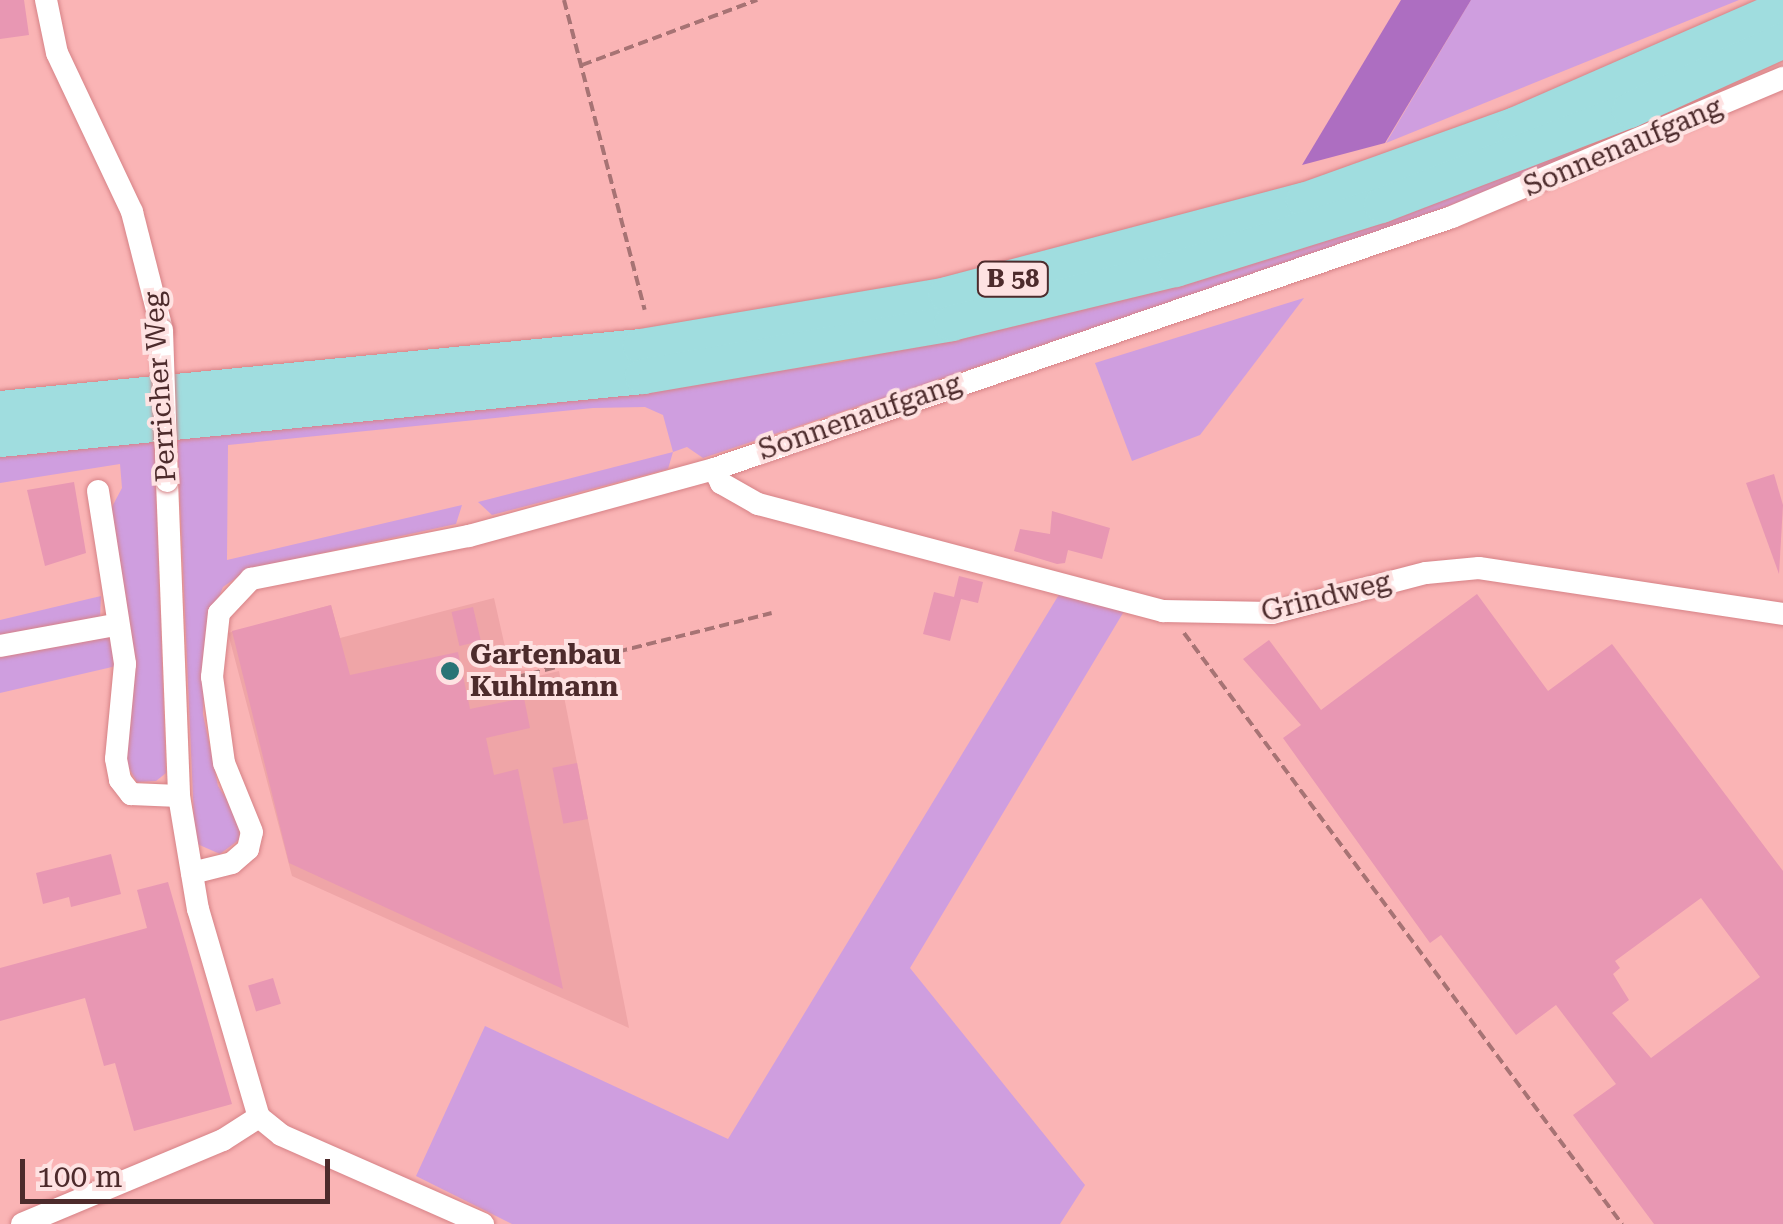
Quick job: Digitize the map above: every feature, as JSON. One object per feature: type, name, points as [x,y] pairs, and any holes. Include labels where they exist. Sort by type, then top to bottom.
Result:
[{"type":"main road","name":"B 58","points":[[0,408],[640,346],[946,294],[1303,200],[1515,124],[1783,7]]},
{"type":"main road","name":"B 58","points":[[0,439],[642,376],[1006,311],[1176,269],[1380,205],[1595,124],[1783,40]]},
{"type":"street","name":"Perricher Weg","points":[[46,0],[57,53],[132,212],[162,330],[179,796],[192,873],[259,1117]]},
{"type":"street","name":"Sonnenaufgang","points":[[192,873],[232,863],[248,849],[252,832],[235,796],[215,722],[214,636],[233,592],[251,578],[469,536],[714,469],[1452,217],[1783,78]]},
{"type":"street","name":"Grindweg","points":[[714,469],[721,483],[758,504],[1163,612],[1272,613],[1396,580],[1478,568],[1783,614]]},
{"type":"street","points":[[98,491],[114,625],[125,664],[116,760],[120,780],[132,794],[179,796]]},
{"type":"street","points":[[0,646],[114,625]]},
{"type":"street","points":[[22,1224],[223,1140],[259,1117],[281,1135],[483,1224]]},
{"type":"path","points":[[564,0],[645,310]]},
{"type":"path","points":[[582,65],[757,0]]},
{"type":"path","points":[[502,682],[772,612]]},
{"type":"path","points":[[1163,612],[1195,646],[1622,1224]]},
{"type":"shaded area","points":[[1401,0],[1471,0],[1385,143],[1302,165]]},
{"type":"shaded area","points":[[1471,0],[1739,0],[1386,143]]},
{"type":"shaded area","points":[[1579,146],[1583,157],[1333,248],[703,458],[687,447],[673,452],[663,415],[645,407],[593,408],[228,445],[227,560],[462,505],[456,524],[249,569],[223,587],[206,628],[203,714],[218,786],[238,817],[240,839],[220,854],[195,843],[177,433],[621,392],[841,362],[945,340]]},
{"type":"shaded area","points":[[1304,298],[1200,435],[1132,461],[1095,363]]},
{"type":"shaded area","points":[[154,435],[166,773],[156,781],[137,782],[124,760],[133,684],[106,518],[122,488],[120,464],[0,483],[0,452]]},
{"type":"shaded area","points":[[673,452],[668,469],[492,515],[478,502]]},
{"type":"shaded area","points":[[1063,588],[1126,608],[910,968],[1085,1185],[1060,1224],[512,1224],[416,1176],[485,1026],[728,1139]]},
{"type":"shaded area","points":[[101,596],[100,619],[0,641],[0,620]]},
{"type":"shaded area","points":[[494,598],[510,669],[532,670],[534,677],[559,671],[629,1028],[292,876],[228,633],[331,605],[340,638]]},
{"type":"shaded area","points":[[116,631],[125,664],[0,693],[0,652]]},
{"type":"building","points":[[0,0],[24,0],[29,35],[0,39]]},
{"type":"building","points":[[1774,474],[1783,505],[1779,574],[1746,483]]},
{"type":"building","points":[[74,482],[86,553],[45,566],[27,490]]},
{"type":"building","points":[[1052,511],[1110,528],[1102,559],[1068,550],[1065,563],[1057,564],[1014,551],[1020,529],[1050,534]]},
{"type":"building","points":[[959,576],[983,582],[978,603],[961,599],[950,641],[923,634],[934,592],[954,597]]},
{"type":"building","points":[[1477,594],[1548,691],[1612,644],[1783,871],[1783,1224],[1654,1224],[1573,1115],[1616,1084],[1556,1005],[1516,1035],[1441,935],[1430,943],[1283,738],[1301,725],[1243,659],[1269,640],[1321,710]],"holes":[[[1701,898],[1760,977],[1651,1058],[1612,1013],[1629,1000],[1613,974],[1620,968],[1615,961]]]},
{"type":"building","points":[[331,605],[350,675],[458,652],[470,709],[524,698],[530,728],[486,738],[494,775],[518,769],[563,989],[289,863],[232,631]]},
{"type":"building","points":[[473,607],[481,641],[459,646],[452,612]]},
{"type":"building","points":[[577,763],[588,819],[563,824],[552,768]]},
{"type":"building","points":[[111,854],[121,894],[71,907],[69,897],[43,904],[36,873]]},
{"type":"building","points":[[168,882],[232,1104],[134,1131],[115,1063],[104,1066],[85,998],[0,1021],[0,968],[147,928],[137,890]]},
{"type":"building","points":[[273,978],[281,1004],[256,1011],[248,986]]},
{"type":"place","name":"Gartenbau Kuhlmann","points":[[450,671]]}]
